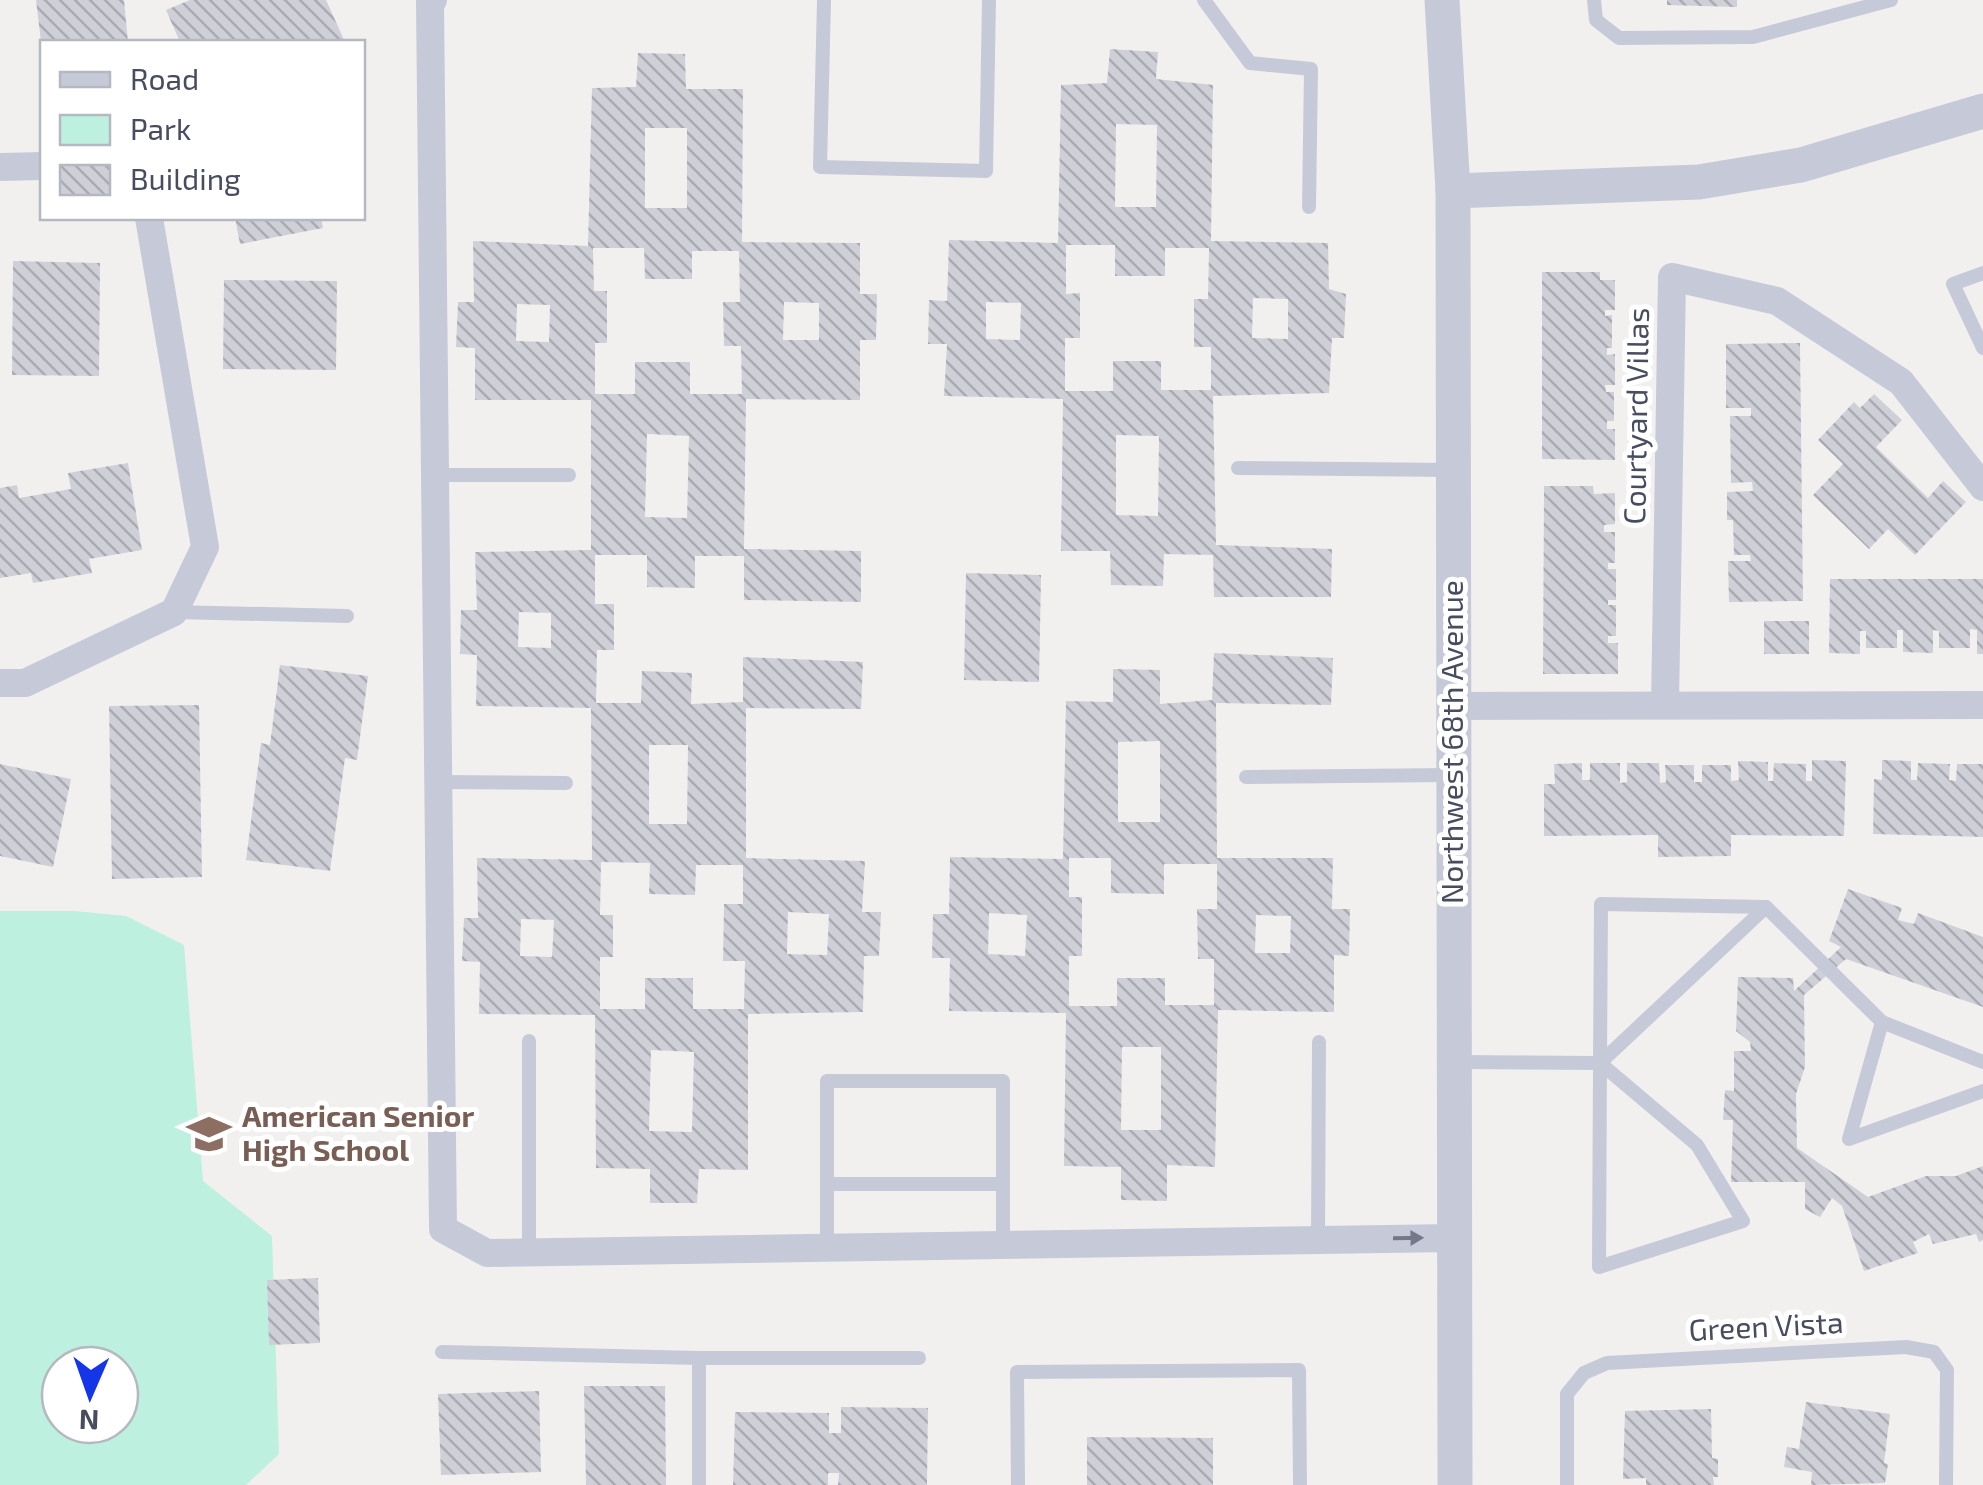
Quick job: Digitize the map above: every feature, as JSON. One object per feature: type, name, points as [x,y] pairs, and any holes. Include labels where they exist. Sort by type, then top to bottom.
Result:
[{"type":"street","points":[[433,0],[430,2],[442,1229],[487,1252],[1454,1238]]},
{"type":"street","name":"Northwest 68th Avenue","points":[[1442,0],[1453,192],[1455,1485]]},
{"type":"street","points":[[1453,192],[1699,182],[1801,165],[1983,111]]},
{"type":"street","points":[[0,167],[40,166]]},
{"type":"street","points":[[0,683],[24,683],[174,612],[205,547],[149,220]]},
{"type":"street","name":"Courtyard Villas","points":[[1665,705],[1672,277],[1777,301],[1901,382],[1983,487]]},
{"type":"street","points":[[1452,706],[1983,705]]},
{"type":"lane","points":[[824,0],[820,167],[986,170],[990,0]]},
{"type":"lane","points":[[1204,0],[1250,62],[1311,69],[1309,207]]},
{"type":"lane","points":[[1594,0],[1596,20],[1619,38],[1658,40],[1754,37],[1891,0]]},
{"type":"lane","points":[[1983,274],[1953,284],[1983,348]]},
{"type":"lane","points":[[1238,468],[1453,470]]},
{"type":"lane","points":[[435,474],[569,475]]},
{"type":"lane","points":[[174,612],[347,616]]},
{"type":"lane","points":[[1246,778],[1452,775]]},
{"type":"lane","points":[[438,782],[566,783]]},
{"type":"lane","points":[[1453,1062],[1600,1063],[1696,1145],[1742,1221],[1599,1268],[1600,1063],[1601,904],[1766,907],[1882,1022],[1983,1062]]},
{"type":"lane","points":[[1600,1063],[1766,907]]},
{"type":"lane","points":[[1882,1022],[1850,1140],[1983,1091]]},
{"type":"lane","points":[[528,1252],[529,1041]]},
{"type":"lane","points":[[1318,1042],[1318,1240]]},
{"type":"lane","points":[[827,1247],[827,1082],[1003,1081],[1003,1245]]},
{"type":"lane","points":[[827,1184],[1003,1184]]},
{"type":"lane","name":"Green Vista","points":[[1567,1485],[1567,1394],[1584,1373],[1607,1363],[1906,1347],[1934,1352],[1947,1370],[1946,1485]]},
{"type":"lane","points":[[442,1352],[919,1358]]},
{"type":"lane","points":[[699,1358],[699,1485]]},
{"type":"lane","points":[[1018,1485],[1017,1372],[1299,1370],[1300,1485]]},
{"type":"green space","points":[[0,911],[126,916],[184,945],[203,1181],[272,1236],[279,1454],[246,1485],[0,1485]]},
{"type":"building","points":[[36,0],[124,0],[128,40],[41,40]]},
{"type":"building","points":[[190,0],[326,0],[344,40],[179,40],[166,10]]},
{"type":"building","points":[[1667,0],[1737,0],[1737,7],[1667,5]]},
{"type":"building","points":[[1110,49],[1158,52],[1156,79],[1213,85],[1211,241],[1328,243],[1329,289],[1346,294],[1344,338],[1332,338],[1329,393],[1213,396],[1216,545],[1332,549],[1331,597],[1214,597],[1213,555],[1164,554],[1163,586],[1111,585],[1110,551],[1061,551],[1063,399],[944,396],[947,344],[928,344],[929,300],[947,301],[949,240],[1058,243],[1061,85],[1107,83]],"holes":[[[1116,124],[1157,125],[1156,207],[1115,207]],[[1066,245],[1115,245],[1115,276],[1165,276],[1165,248],[1209,248],[1208,299],[1194,299],[1194,347],[1211,347],[1211,390],[1161,390],[1161,361],[1113,361],[1113,391],[1065,391],[1065,338],[1080,338],[1080,293],[1066,294]],[[1253,298],[1288,299],[1288,339],[1252,338]],[[986,302],[1021,303],[1020,340],[986,339]],[[1116,435],[1159,436],[1158,516],[1116,515]]]},
{"type":"building","points":[[638,53],[685,54],[686,89],[743,89],[742,242],[860,243],[860,294],[877,294],[876,340],[860,340],[860,400],[746,399],[744,549],[861,551],[861,602],[744,600],[744,556],[695,556],[695,588],[647,587],[647,555],[595,555],[595,604],[614,604],[614,650],[597,650],[596,703],[641,703],[642,671],[692,673],[691,704],[743,702],[743,657],[863,662],[861,709],[746,708],[746,858],[865,861],[862,912],[881,912],[879,956],[864,956],[863,1012],[748,1014],[748,1170],[699,1169],[697,1203],[650,1203],[650,1169],[596,1168],[595,1015],[479,1014],[480,962],[462,961],[464,918],[478,918],[477,858],[592,860],[591,708],[476,706],[477,655],[460,654],[461,610],[477,610],[475,552],[591,550],[591,400],[475,400],[475,348],[456,347],[458,302],[474,302],[473,241],[588,246],[592,88],[636,87]],"holes":[[[645,128],[687,128],[687,208],[645,208]],[[593,248],[644,248],[645,279],[692,279],[692,251],[739,251],[740,302],[723,302],[724,346],[741,346],[742,394],[690,394],[690,362],[635,362],[635,394],[595,394],[595,343],[607,343],[607,291],[594,291]],[[784,302],[819,303],[819,340],[783,340]],[[517,304],[550,305],[549,342],[516,341]],[[647,434],[689,436],[687,518],[645,517]],[[519,612],[551,613],[551,648],[518,647]],[[649,745],[688,745],[687,824],[649,824]],[[601,862],[650,863],[649,894],[695,895],[696,865],[743,865],[743,904],[724,904],[723,961],[745,961],[744,1009],[693,1009],[693,978],[645,978],[645,1009],[600,1009],[600,957],[613,957],[613,915],[600,915]],[[788,912],[829,914],[827,955],[787,954]],[[521,919],[554,920],[552,957],[520,956]],[[651,1050],[694,1052],[692,1132],[649,1131]]]},
{"type":"building","points":[[235,220],[321,220],[323,228],[240,244]]},
{"type":"building","points":[[13,261],[100,263],[99,376],[12,375]]},
{"type":"building","points":[[1542,272],[1600,272],[1600,280],[1615,280],[1615,310],[1605,310],[1605,316],[1612,315],[1612,348],[1607,348],[1607,355],[1615,354],[1615,385],[1605,385],[1606,392],[1614,392],[1614,421],[1607,421],[1607,429],[1615,429],[1615,460],[1542,459]]},
{"type":"building","points":[[224,280],[337,281],[336,370],[223,369]]},
{"type":"building","points":[[1800,343],[1803,601],[1729,602],[1728,561],[1751,561],[1750,555],[1734,555],[1733,520],[1727,520],[1727,492],[1753,491],[1752,482],[1731,483],[1730,416],[1751,416],[1751,408],[1726,408],[1726,344]]},
{"type":"building","points":[[1874,394],[1902,420],[1876,447],[1928,498],[1943,481],[1966,502],[1915,555],[1888,529],[1869,549],[1813,495],[1843,464],[1818,440],[1854,402],[1860,408]]},
{"type":"building","points":[[128,463],[142,550],[89,559],[92,573],[33,583],[31,573],[0,578],[0,488],[17,485],[19,498],[71,489],[68,473]]},
{"type":"building","points":[[1544,486],[1593,486],[1594,494],[1615,493],[1615,524],[1604,525],[1604,532],[1615,532],[1615,563],[1608,563],[1608,569],[1616,569],[1616,600],[1608,600],[1608,605],[1616,605],[1616,636],[1608,636],[1608,643],[1618,643],[1618,674],[1543,674]]},
{"type":"building","points":[[966,573],[1041,575],[1039,682],[964,680]]},
{"type":"building","points":[[1830,579],[1983,579],[1983,654],[1977,654],[1977,630],[1970,629],[1970,648],[1939,648],[1939,631],[1933,630],[1933,653],[1903,652],[1903,630],[1897,630],[1897,648],[1866,648],[1866,631],[1860,631],[1860,654],[1829,653]]},
{"type":"building","points":[[1764,621],[1809,621],[1809,654],[1764,654]]},
{"type":"building","points":[[1214,653],[1333,658],[1331,705],[1216,703],[1217,858],[1333,858],[1332,909],[1350,909],[1349,956],[1334,955],[1334,1012],[1218,1010],[1215,1167],[1167,1165],[1167,1201],[1121,1200],[1121,1167],[1064,1166],[1066,1013],[949,1011],[950,958],[932,958],[933,914],[949,914],[950,857],[1063,859],[1066,701],[1113,702],[1113,669],[1160,670],[1160,704],[1212,700]],"holes":[[[1160,741],[1160,822],[1118,822],[1118,742]],[[1069,858],[1111,858],[1111,893],[1164,894],[1164,864],[1217,864],[1217,909],[1197,909],[1198,959],[1214,959],[1214,1005],[1165,1005],[1165,978],[1117,978],[1117,1006],[1069,1006],[1069,956],[1082,956],[1082,897],[1069,897]],[[989,913],[1027,915],[1025,956],[988,954]],[[1256,915],[1291,916],[1290,953],[1255,953]],[[1122,1047],[1161,1047],[1161,1130],[1121,1130]]]},
{"type":"building","points":[[280,665],[368,676],[357,760],[345,758],[330,871],[246,860],[261,743],[270,745]]},
{"type":"building","points":[[199,705],[202,877],[112,879],[109,706]]},
{"type":"building","points":[[1812,760],[1846,761],[1844,836],[1731,835],[1731,856],[1658,857],[1658,835],[1544,836],[1544,784],[1555,784],[1554,764],[1582,763],[1582,780],[1590,780],[1590,763],[1620,763],[1620,783],[1627,782],[1627,763],[1659,763],[1660,783],[1666,782],[1665,765],[1694,765],[1694,782],[1702,782],[1702,765],[1731,765],[1731,781],[1739,780],[1738,761],[1768,762],[1768,781],[1773,781],[1774,763],[1806,764],[1806,781],[1812,781]]},
{"type":"building","points":[[1882,760],[1911,761],[1911,780],[1917,780],[1918,763],[1950,764],[1949,780],[1956,781],[1957,764],[1983,764],[1983,837],[1873,834],[1874,779],[1882,780]]},
{"type":"building","points":[[0,764],[71,779],[53,867],[0,856]]},
{"type":"building","points":[[1848,889],[1902,908],[1898,920],[1914,924],[1918,913],[1983,937],[1983,1007],[1846,959],[1804,995],[1805,1067],[1796,1094],[1797,1148],[1868,1197],[1926,1176],[1956,1176],[1983,1166],[1983,1240],[1979,1242],[1976,1234],[1933,1244],[1929,1234],[1913,1242],[1918,1253],[1864,1271],[1842,1206],[1832,1198],[1820,1217],[1805,1209],[1805,1182],[1731,1182],[1733,1120],[1723,1120],[1725,1090],[1734,1091],[1734,1051],[1751,1051],[1750,1042],[1736,1031],[1738,977],[1793,978],[1794,991],[1841,947],[1829,941]]},
{"type":"building","points":[[318,1278],[320,1343],[269,1345],[267,1280]]},
{"type":"building","points":[[584,1386],[665,1386],[666,1485],[586,1485]]},
{"type":"building","points":[[539,1391],[541,1472],[441,1475],[438,1394]]},
{"type":"building","points":[[1806,1402],[1890,1414],[1885,1483],[1811,1485],[1812,1472],[1784,1467],[1787,1447],[1799,1449]]},
{"type":"building","points":[[841,1407],[928,1408],[927,1485],[838,1485],[839,1473],[828,1473],[828,1485],[733,1485],[735,1412],[829,1413],[829,1433],[841,1433]]},
{"type":"building","points":[[1711,1409],[1712,1458],[1718,1459],[1714,1485],[1646,1485],[1646,1478],[1623,1479],[1625,1411]]},
{"type":"building","points":[[1087,1437],[1213,1438],[1213,1485],[1087,1485]]},
{"type":"place","name":"American Senior High School","points":[[209,1134]]}]
